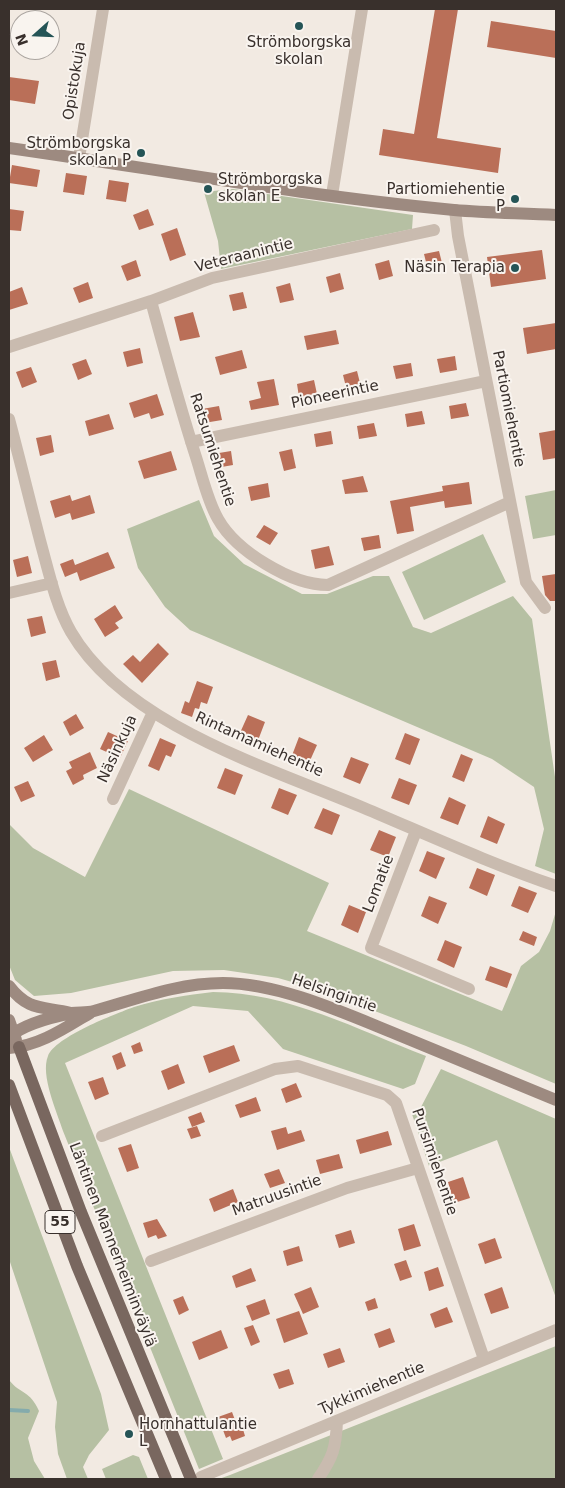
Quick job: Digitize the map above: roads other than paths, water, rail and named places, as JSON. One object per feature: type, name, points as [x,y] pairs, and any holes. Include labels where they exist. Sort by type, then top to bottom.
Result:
[{"type":"main road","points":[[9,148],[216,180],[332,195],[455,210],[556,215]]},
{"type":"main road","name":"Helsingintie","points":[[9,986],[18,998],[34,1007],[71,1013],[92,1011],[142,995],[187,986],[223,982],[254,986],[300,998],[365,1021],[556,1100]]},
{"type":"main road","name":"Helsingintie","points":[[14,1048],[56,1034],[92,1011]]},
{"type":"main road","name":"Helsingintie","points":[[11,1035],[71,1013]]},
{"type":"main road","name":"Läntinen Mannerheiminväylä","points":[[9,1020],[14,1048],[84,1221],[196,1478]]},
{"type":"main road","name":"55","points":[[9,1085],[78,1266],[166,1479]]},
{"type":"street","name":"Opistokuja","points":[[79,158],[103,9]]},
{"type":"street","points":[[332,195],[362,9]]},
{"type":"street","name":"Partiomiehentie","points":[[455,210],[458,236],[526,582],[545,608]]},
{"type":"street","name":"Veteraanintie","points":[[9,347],[151,301],[212,278],[434,230]]},
{"type":"street","name":"Ratsumiehentie","points":[[151,301],[191,442],[218,519],[237,543],[273,568],[295,579],[316,585],[328,585],[510,502]]},
{"type":"street","name":"Pioneerintie","points":[[191,442],[486,380]]},
{"type":"street","name":"Rintamamiehentie","points":[[9,419],[52,583],[70,630],[84,653],[126,692],[153,712],[207,744],[416,831],[556,886]]},
{"type":"street","points":[[9,593],[52,583]]},
{"type":"street","name":"Näsinkuja","points":[[113,800],[153,712]]},
{"type":"street","name":"Lomatie","points":[[416,831],[371,948],[469,989]]},
{"type":"street","name":"Pursimiehentie","points":[[102,1136],[275,1068],[298,1066],[387,1096],[396,1102],[484,1359]]},
{"type":"street","name":"Matruusintie","points":[[151,1261],[347,1188],[418,1168]]},
{"type":"street","name":"Tykkimiehentie","points":[[196,1478],[556,1330]]},
{"type":"street","points":[[318,1479],[330,1463],[336,1448],[337,1421]]},
{"type":"waterway","points":[[9,1410],[28,1411]]},
{"type":"place","name":"Strömborgska skolan","points":[[299,26]]},
{"type":"place","name":"Strömborgska skolan P","points":[[141,153]]},
{"type":"place","name":"Strömborgska skolan E","points":[[208,189]]},
{"type":"place","name":"Partiomiehentie P","points":[[515,199]]},
{"type":"place","name":"Näsin Terapia","points":[[515,268]]},
{"type":"place","name":"Hornhattulantie L","points":[[129,1434]]}]
